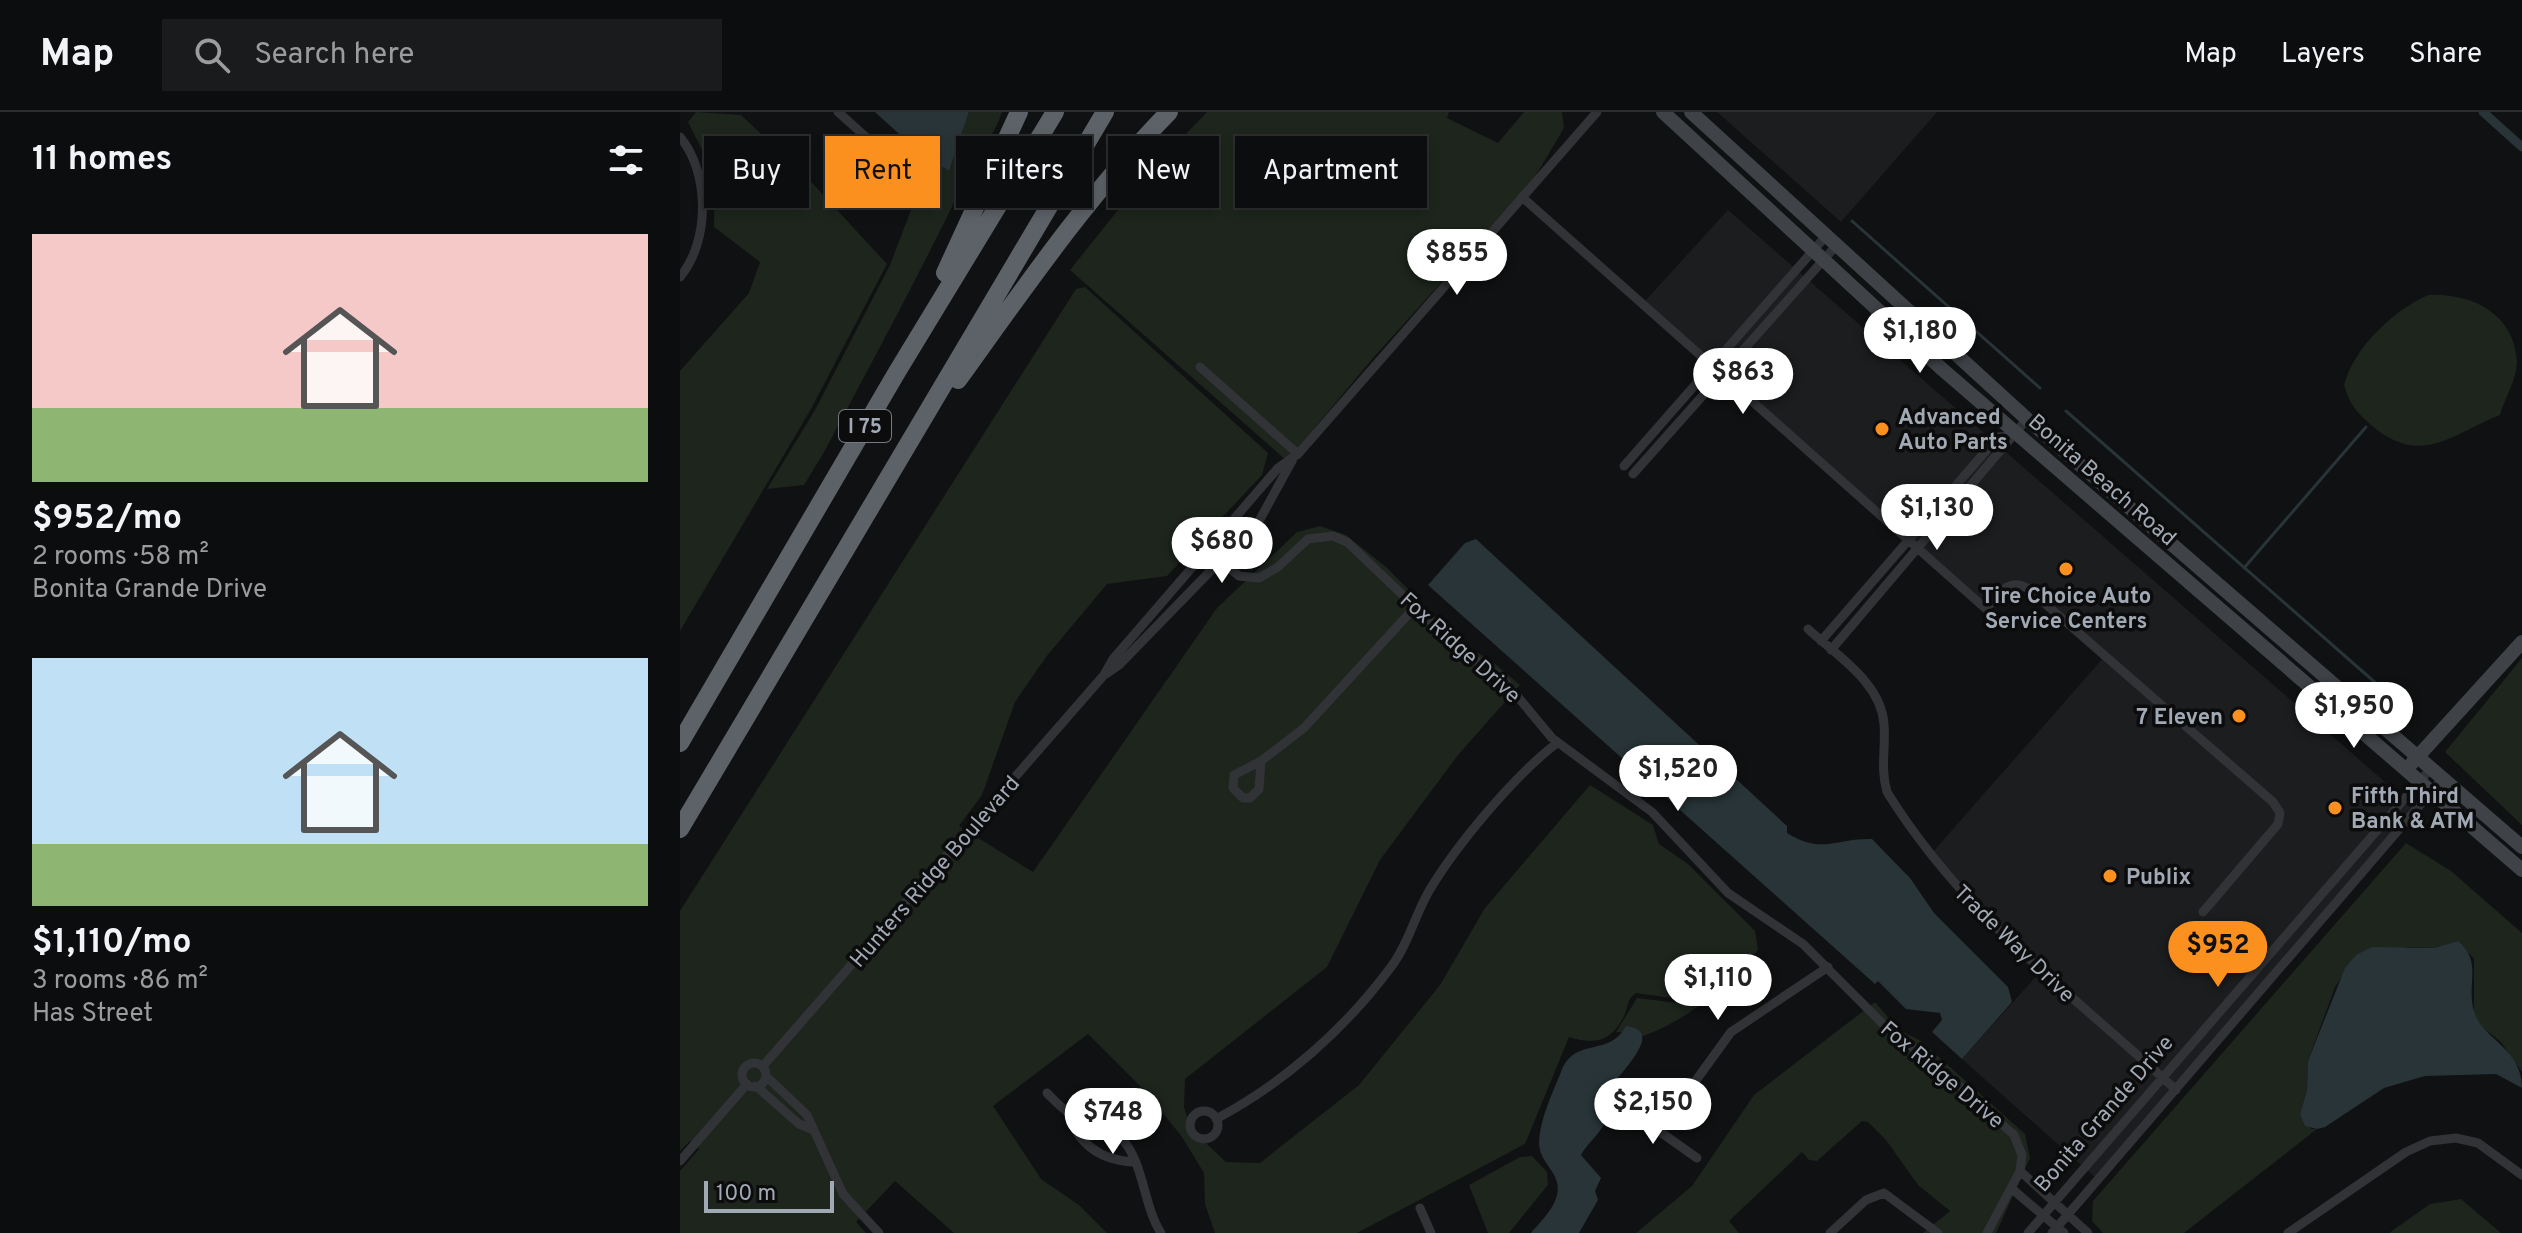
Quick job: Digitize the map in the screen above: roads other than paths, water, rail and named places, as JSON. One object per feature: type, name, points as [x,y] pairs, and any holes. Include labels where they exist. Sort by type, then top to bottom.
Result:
[{"type":"highway","points":[[897,372],[981,201],[1019,112]]},
{"type":"highway","name":"I 75","points":[[680,743],[897,372],[1055,112]]},
{"type":"highway","name":"I 75","points":[[680,829],[1105,112]]},
{"type":"highway","points":[[905,448],[1069,227],[1131,151],[1169,112]]},
{"type":"street","points":[[838,112],[864,136]]},
{"type":"street","name":"Hunters Ridge Boulevard","points":[[1104,675],[1119,665],[1259,521],[1295,457],[1597,112]]},
{"type":"street","name":"Bonita Beach Road","points":[[1663,112],[2012,434],[2522,870]]},
{"type":"street","name":"Bonita Beach Road","points":[[1691,112],[2027,419],[2522,847]]},
{"type":"street","points":[[680,137],[695,162],[701,201],[696,252],[680,277]]},
{"type":"street","points":[[1522,197],[1986,609],[2006,587],[2017,584],[2027,588],[2278,807],[2278,824],[2203,912]]},
{"type":"street","points":[[1624,466],[1713,364],[1830,242]]},
{"type":"street","points":[[1633,474],[1722,374],[1818,255]]},
{"type":"street","points":[[1200,367],[1295,457]]},
{"type":"street","points":[[1831,650],[2027,419]]},
{"type":"street","points":[[1821,641],[1998,437],[2012,434]]},
{"type":"street","name":"Hunters Ridge Boulevard","points":[[764,1071],[1104,675],[1113,659],[1207,549],[1278,468],[1295,457]]},
{"type":"street","name":"Fox Ridge Drive","points":[[1207,549],[1239,576],[1259,578],[1278,567],[1296,546],[1308,539],[1333,536],[1347,542],[1458,648],[1511,687],[1557,743],[1652,812],[1728,893],[1785,931],[1828,967],[1888,1029],[1936,1065],[2014,1135],[2022,1155],[2020,1171]]},
{"type":"street","points":[[1261,761],[1304,728],[1415,607]]},
{"type":"street","name":"Trade Way Drive","points":[[1808,629],[1877,697],[1884,724],[1881,758],[1887,792],[1952,882],[2039,971],[2176,1090]]},
{"type":"street","points":[[2407,769],[2522,642]]},
{"type":"street","points":[[1216,1119],[1243,1105],[1318,1049],[1355,1009],[1393,965],[1433,885],[1520,774],[1557,743]]},
{"type":"street","name":"Bonita Grande Drive","points":[[2058,1231],[2438,772]]},
{"type":"street","name":"Bonita Grande Drive","points":[[2028,1233],[2438,772]]},
{"type":"street","points":[[1660,1130],[1731,1032],[1828,967]]},
{"type":"street","points":[[811,1129],[799,1124],[751,1085],[743,1075],[745,1068],[755,1063],[807,1115],[811,1129],[849,1202],[879,1233]]},
{"type":"street","points":[[680,1161],[764,1071]]},
{"type":"street","points":[[1047,1093],[1068,1113],[1074,1131],[1096,1152],[1114,1161],[1133,1162]]},
{"type":"street","points":[[1628,1109],[1697,1158]]},
{"type":"street","points":[[1068,1113],[1087,1117],[1120,1137],[1144,1180],[1151,1218],[1161,1233]]},
{"type":"street","points":[[2288,1233],[2406,1152],[2430,1141],[2456,1138],[2478,1143],[2522,1175]]},
{"type":"street","points":[[1987,1233],[2020,1171],[2088,1233]]},
{"type":"street","points":[[2011,1188],[2058,1231]]},
{"type":"street","points":[[1830,1233],[1866,1200],[1884,1193],[1938,1233]]},
{"type":"street","points":[[1420,1208],[1431,1233]]},
{"type":"waterway","points":[[2483,112],[2522,147]]},
{"type":"waterway","points":[[1852,221],[2040,388]]},
{"type":"waterway","points":[[2066,411],[2386,692]]},
{"type":"waterway","points":[[2244,568],[2366,427]]},
{"type":"place","name":"Advanced Auto Parts","points":[[1882,429]]},
{"type":"place","name":"Tire Choice Auto Service Centers","points":[[2066,569]]},
{"type":"place","name":"7 Eleven","points":[[2239,716]]},
{"type":"place","name":"Fifth Third Bank & ATM","points":[[2335,808]]},
{"type":"place","name":"Publix","points":[[2110,876]]}]
